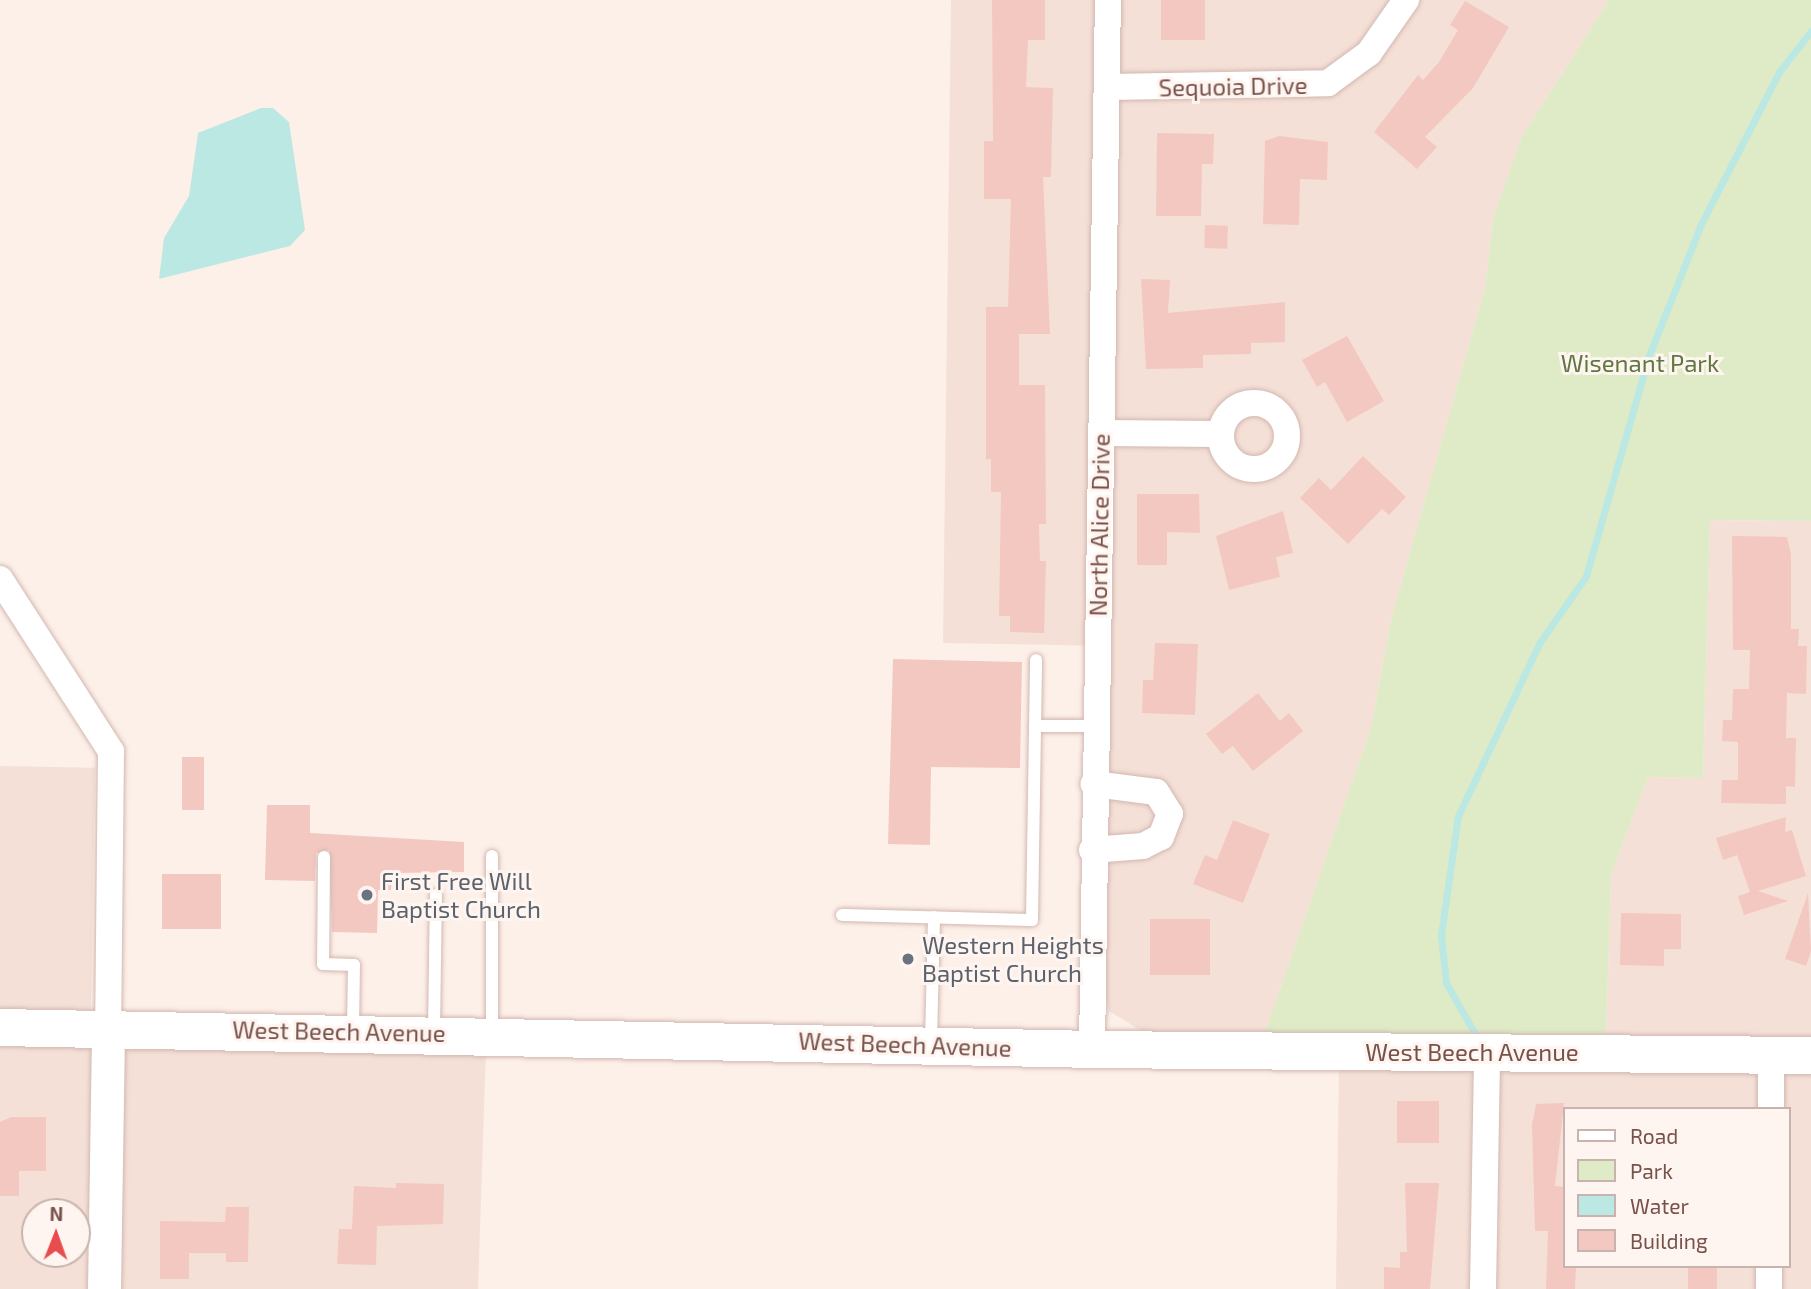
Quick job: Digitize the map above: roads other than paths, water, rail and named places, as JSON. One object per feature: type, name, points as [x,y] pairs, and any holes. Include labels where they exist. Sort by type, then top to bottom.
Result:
[{"type":"main road","name":"West Beech Avenue","points":[[0,1027],[492,1033],[1092,1049],[1811,1055]]},
{"type":"street","name":"North Alice Drive","points":[[1092,1049],[1092,850],[1108,0]]},
{"type":"street","name":"Sequoia Drive","points":[[1107,87],[1328,83],[1369,53],[1406,0]]},
{"type":"street","points":[[1101,433],[1221,434]]},
{"type":"street","points":[[0,579],[111,751],[104,1289]]},
{"type":"street","points":[[1092,850],[1143,846],[1161,837],[1170,814],[1156,792],[1094,784]]},
{"type":"street","points":[[1483,1289],[1487,1052]]},
{"type":"street","points":[[1771,1055],[1771,1107]]},
{"type":"street","points":[[1769,1268],[1769,1289]]},
{"type":"lane","points":[[842,915],[1032,920],[1036,660]]},
{"type":"lane","points":[[1035,726],[1095,726]]},
{"type":"lane","points":[[492,856],[492,1033]]},
{"type":"lane","points":[[324,857],[323,964],[354,965],[353,1031]]},
{"type":"lane","points":[[434,1032],[436,895]]},
{"type":"lane","points":[[931,1045],[934,917]]},
{"type":"water","points":[[261,108],[273,108],[289,122],[305,230],[290,246],[159,279],[164,238],[189,196],[198,133]]},
{"type":"waterway","points":[[1478,1039],[1446,983],[1441,935],[1458,816],[1540,642],[1586,576],[1648,358],[1701,224],[1779,72],[1811,31]]},
{"type":"place","name":"First Free Will Baptist Church","points":[[367,895]]},
{"type":"place","name":"Western Heights Baptist Church","points":[[908,959]]},
{"type":"park label","name":"Wisenant Park","points":[[1640,363]]}]
